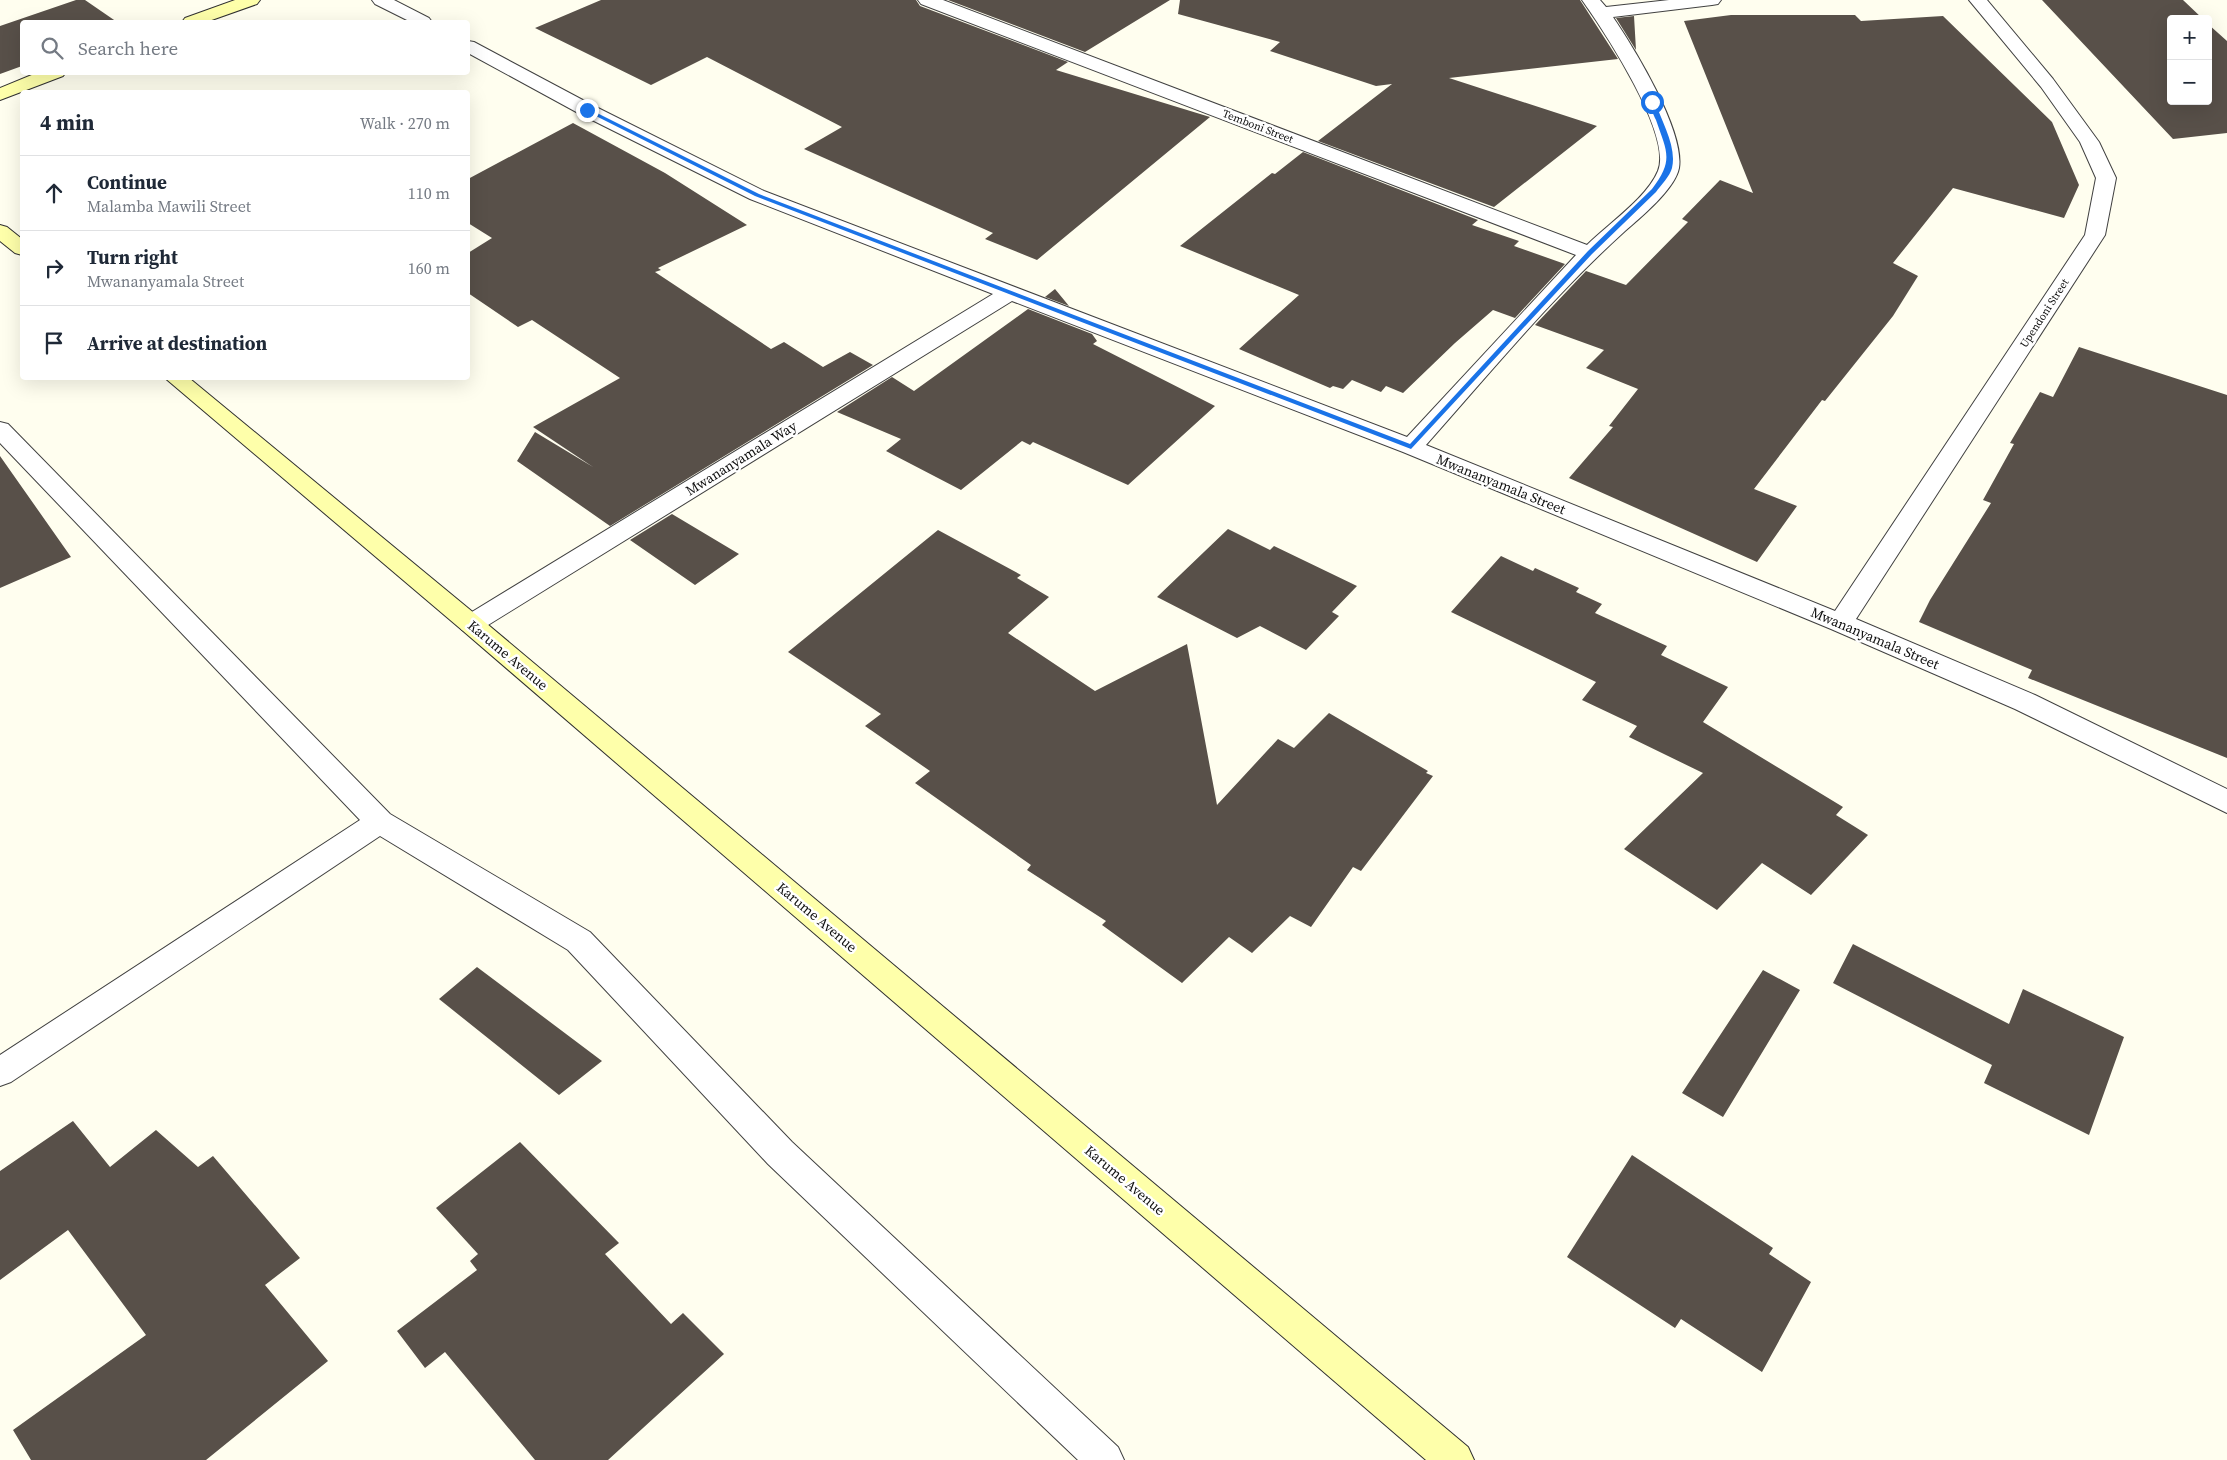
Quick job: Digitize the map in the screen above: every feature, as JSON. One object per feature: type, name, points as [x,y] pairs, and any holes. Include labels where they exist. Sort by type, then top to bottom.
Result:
[{"type":"main road","points":[[196,20],[251,0]]},
{"type":"main road","points":[[0,94],[49,75]]},
{"type":"main road","points":[[0,231],[20,248]]},
{"type":"main road","name":"Karume Avenue","points":[[178,380],[471,624],[1455,1460]]},
{"type":"street","points":[[381,0],[419,20]]},
{"type":"street","name":"Temboni Street","points":[[927,0],[1590,253]]},
{"type":"street","points":[[1411,447],[1590,253],[1654,190],[1669,169],[1670,152],[1652,102],[1597,6],[1712,0]]},
{"type":"street","name":"Upendoni Street","points":[[1840,624],[2095,234],[2106,178],[2089,142],[2047,83],[1978,0]]},
{"type":"street","name":"Mwananyamala Street","points":[[470,47],[587,110],[757,195],[1411,447],[1840,624],[2025,702],[2227,802]]},
{"type":"street","name":"Mwananyamala Way","points":[[471,624],[1010,292]]},
{"type":"street","points":[[0,429],[380,822],[579,941],[780,1153],[1105,1460]]},
{"type":"street","points":[[0,1072],[380,822]]},
{"type":"building","points":[[76,0],[85,0],[114,20],[20,20],[20,67],[0,74],[0,26]]},
{"type":"building","points":[[601,0],[916,0],[920,6],[1068,62],[1056,70],[1210,117],[1037,260],[985,239],[993,233],[804,149],[842,127],[707,57],[651,85],[535,28]]},
{"type":"building","points":[[948,0],[1170,0],[1085,52]]},
{"type":"building","points":[[1180,0],[1580,0],[1618,59],[1449,78],[1597,126],[1494,207],[1318,141],[1392,84],[1376,86],[1270,51],[1280,42],[1178,14]]},
{"type":"building","points":[[2042,0],[2183,0],[2199,15],[2167,15],[2167,105],[2212,105],[2212,28],[2227,41],[2227,133],[2173,139]]},
{"type":"building","points":[[1731,15],[1855,15],[1861,21],[1943,16],[2052,122],[2079,185],[2064,218],[1953,188],[1893,263],[1918,276],[1893,316],[1825,401],[1822,400],[1754,489],[1797,506],[1757,562],[1569,478],[1613,427],[1609,426],[1638,389],[1586,368],[1604,350],[1535,325],[1586,271],[1626,285],[1688,222],[1682,219],[1720,180],[1753,193],[1684,21]]},
{"type":"building","points":[[1634,16],[1636,50],[1616,18]]},
{"type":"building","points":[[573,123],[665,173],[747,225],[658,268],[661,270],[655,272],[771,349],[784,342],[823,367],[850,352],[873,365],[610,526],[517,461],[535,432],[593,467],[533,427],[620,378],[532,320],[518,327],[470,294],[470,252],[492,238],[470,224],[470,178]]},
{"type":"building","points":[[1303,152],[1478,220],[1472,225],[1519,241],[1514,246],[1565,264],[1515,318],[1493,310],[1455,343],[1403,393],[1386,386],[1381,392],[1352,380],[1343,389],[1333,386],[1330,388],[1239,349],[1299,295],[1180,246],[1272,173],[1275,174]]},
{"type":"building","points":[[1055,289],[1069,306],[1045,297]]},
{"type":"building","points":[[1028,309],[1092,334],[1097,341],[1093,344],[1215,406],[1128,485],[1033,442],[1030,445],[1022,441],[961,490],[886,451],[901,439],[837,412],[892,377],[914,391]]},
{"type":"building","points":[[2079,347],[2227,395],[2227,758],[2028,678],[2032,670],[1919,622],[1930,600],[1991,503],[1983,500],[2014,444],[2010,443],[2040,392],[2053,397]]},
{"type":"building","points":[[0,456],[71,557],[0,588]]},
{"type":"building","points":[[672,514],[739,554],[695,585],[630,540]]},
{"type":"building","points":[[1228,529],[1270,550],[1274,546],[1357,586],[1332,612],[1339,616],[1306,650],[1260,626],[1237,638],[1157,597]]},
{"type":"building","points":[[938,530],[1021,575],[1017,578],[1049,597],[1008,633],[1095,691],[1187,644],[1217,805],[1278,739],[1294,748],[1329,713],[1428,771],[1426,773],[1433,776],[1361,871],[1353,867],[1311,927],[1290,916],[1252,953],[1229,937],[1182,983],[1102,925],[1106,921],[1027,870],[1031,865],[915,783],[930,771],[865,726],[881,714],[788,652]]},
{"type":"building","points":[[1501,556],[1533,571],[1535,568],[1579,588],[1576,592],[1602,604],[1595,613],[1667,646],[1661,655],[1728,687],[1703,722],[1843,807],[1836,815],[1868,835],[1811,895],[1762,863],[1717,910],[1624,849],[1703,773],[1629,737],[1637,726],[1582,700],[1596,682],[1451,612]]},
{"type":"building","points":[[1853,944],[2009,1024],[2023,989],[2124,1037],[2089,1135],[1984,1083],[1992,1065],[1833,983]]},
{"type":"building","points":[[477,967],[602,1061],[559,1095],[439,999]]},
{"type":"building","points":[[1763,970],[1800,990],[1723,1117],[1682,1093]]},
{"type":"building","points":[[73,1121],[110,1167],[156,1130],[198,1167],[213,1156],[300,1258],[265,1285],[328,1361],[206,1460],[31,1460],[13,1430],[146,1335],[68,1230],[0,1280],[0,1171]]},
{"type":"building","points":[[520,1142],[619,1243],[605,1254],[671,1324],[683,1313],[724,1354],[608,1460],[535,1460],[445,1352],[425,1368],[397,1331],[477,1270],[470,1261],[478,1254],[436,1208]]},
{"type":"building","points":[[1632,1155],[1773,1248],[1769,1254],[1811,1282],[1762,1372],[1681,1319],[1675,1328],[1567,1257]]},
{"type":"route","points":[[587,110],[757,195],[1411,447],[1590,253],[1662,180],[1669,169],[1670,152],[1652,102]]}]
